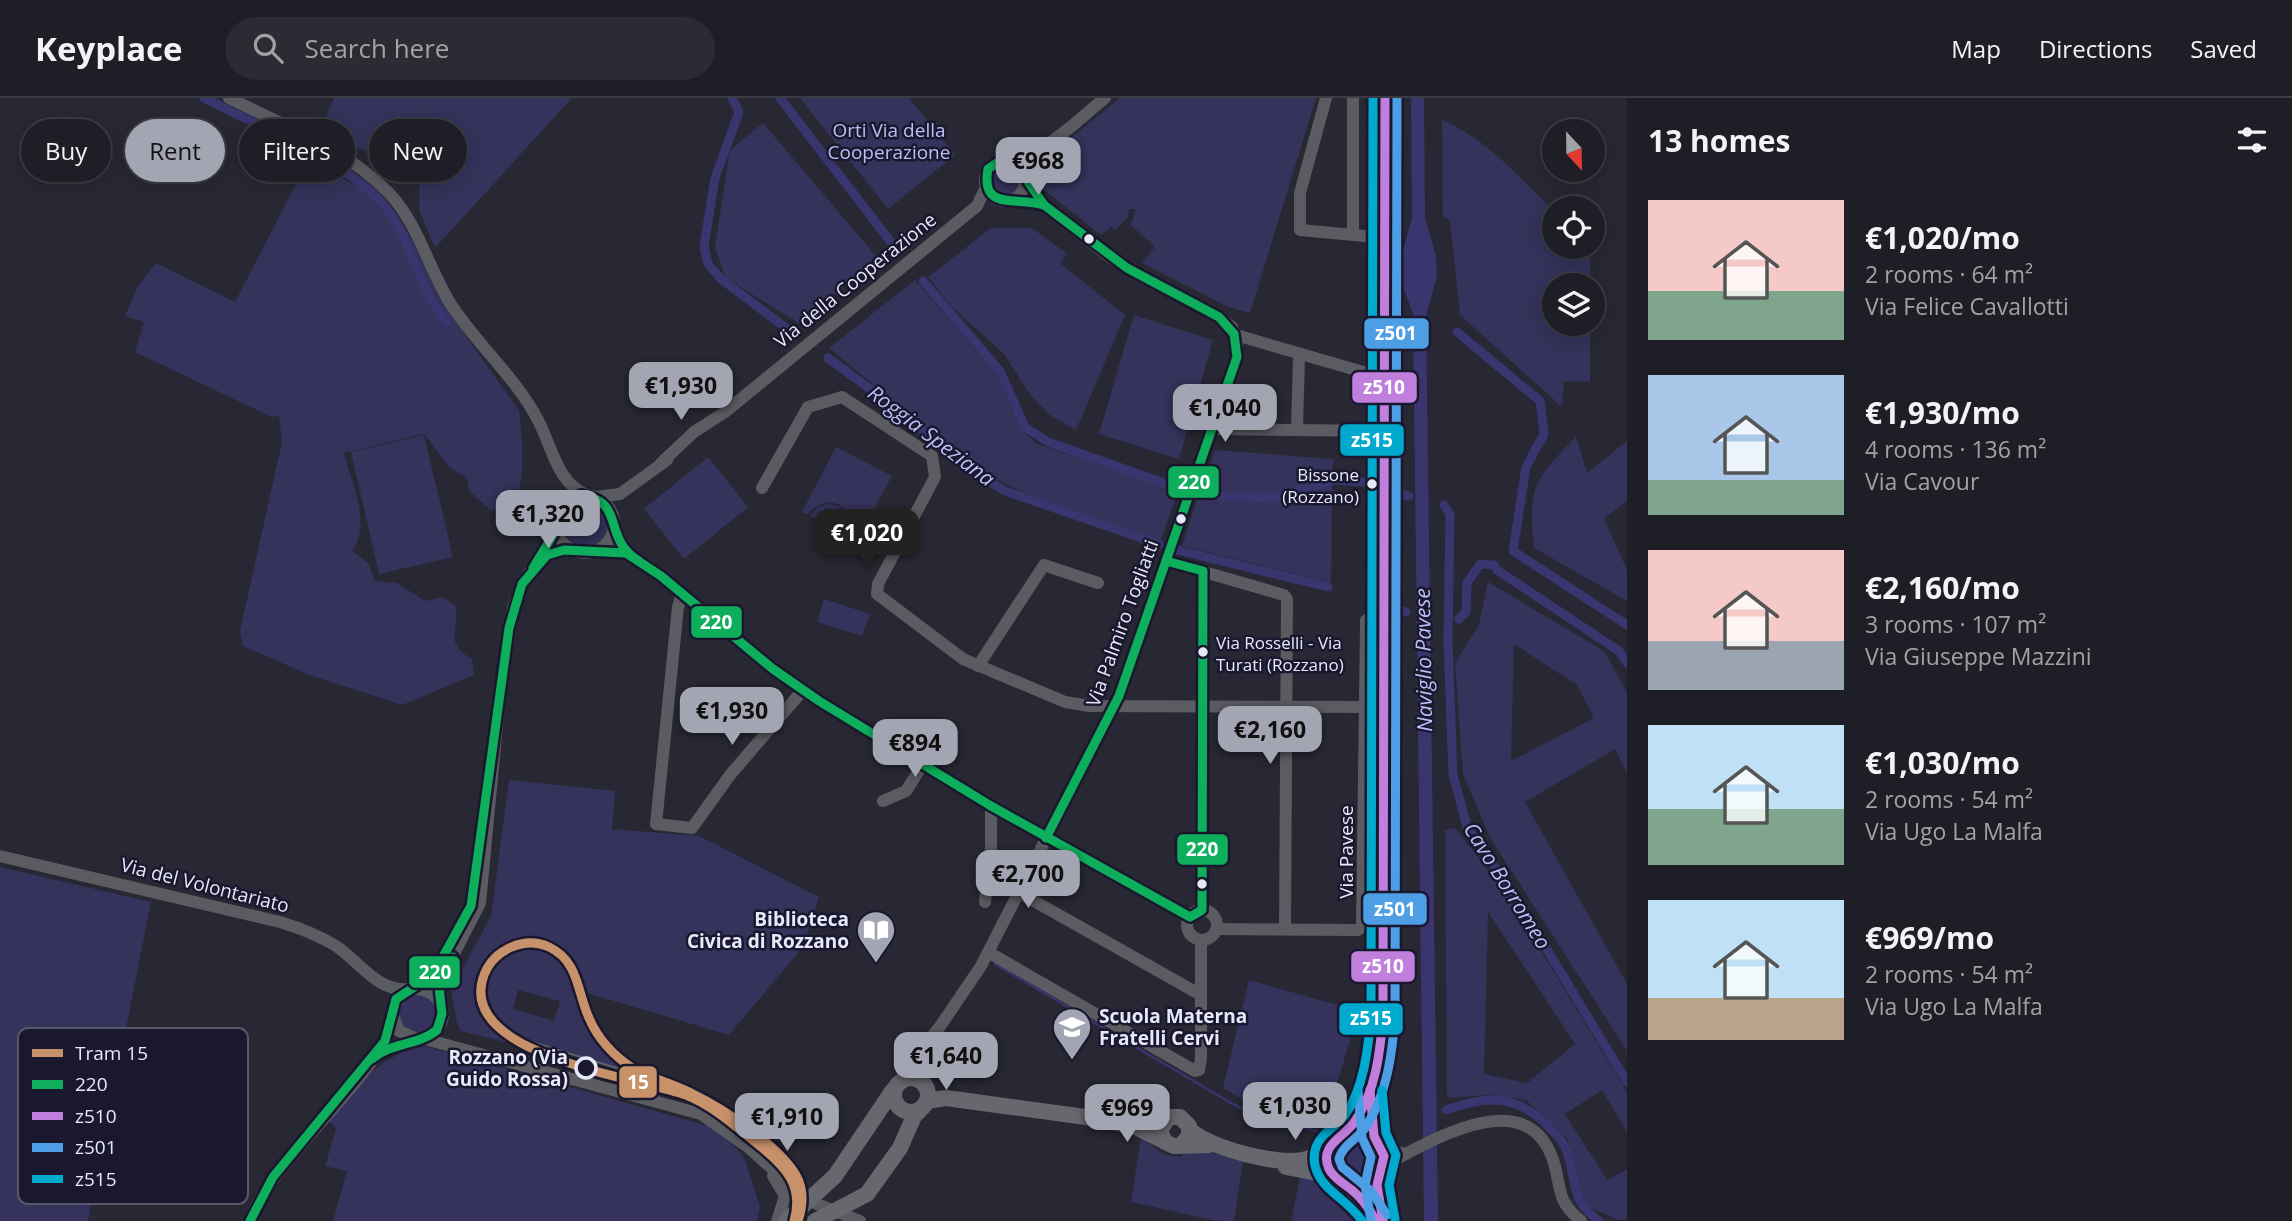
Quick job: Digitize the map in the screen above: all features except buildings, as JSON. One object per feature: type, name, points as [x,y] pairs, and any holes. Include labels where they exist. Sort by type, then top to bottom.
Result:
[{"type":"main road","points":[[1186,1137],[1265,1158],[1291,1161],[1306,1159],[1349,1130],[1370,1091],[1380,1051],[1383,1017],[1384,807],[1384,99]]},
{"type":"main road","points":[[786,1221],[835,1176],[893,1090],[906,1078],[980,1096],[996,1103]]},
{"type":"main road","points":[[815,1221],[860,1200],[895,1154],[914,1116],[923,1106],[928,1091],[923,1083]]},
{"type":"main road","points":[[893,1090],[894,1102],[903,1111],[942,1097],[1100,1119],[1136,1127],[1174,1146],[1186,1137],[1187,1122],[1180,1116],[1166,1119],[1121,1116],[1100,1119]]},
{"type":"main road","points":[[1370,1091],[1381,1170],[1377,1185],[1383,1221]]},
{"type":"main road","points":[[1164,1141],[1160,1130],[1166,1119]]},
{"type":"main road","points":[[1349,1130],[1360,1130],[1378,1142]]},
{"type":"main road","points":[[1331,1144],[1327,1159],[1333,1175]]},
{"type":"main road","points":[[1265,1158],[1277,1165],[1333,1175],[1348,1185],[1367,1205],[1376,1221]]},
{"type":"main road","points":[[1348,1185],[1363,1185],[1381,1170]]},
{"type":"street","points":[[229,98],[365,171],[390,194],[411,222],[437,276],[492,344],[532,410],[564,478],[573,489],[591,496],[609,508],[626,553],[803,690],[991,806],[1190,917]]},
{"type":"street","points":[[1082,98],[1090,110]]},
{"type":"street","points":[[1004,201],[1018,196],[1031,165],[1047,146],[1105,98]]},
{"type":"street","points":[[1326,98],[1300,193],[1300,230],[1309,233],[1386,238]]},
{"type":"street","points":[[1353,98],[1353,234]]},
{"type":"street","points":[[1044,205],[1029,200],[1004,201],[991,196],[986,187],[988,169],[1002,161],[1030,155],[1047,146]]},
{"type":"street","points":[[1002,161],[1015,163],[1044,205],[1119,264],[1210,312],[1234,331],[1299,355],[1384,378]]},
{"type":"street","name":"Via della Cooperazione","points":[[591,496],[613,497],[634,486],[661,463],[699,438],[725,412],[977,206],[986,187]]},
{"type":"street","name":"Via della Cooperazione","points":[[977,206],[1004,201]]},
{"type":"street","name":"Via Palmiro Togliatti","points":[[923,1083],[925,1056],[939,1028],[988,952],[1114,707],[1237,357],[1234,331]]},
{"type":"street","points":[[1297,430],[1299,355]]},
{"type":"street","points":[[762,488],[804,411],[835,397],[846,399],[932,456],[935,477],[878,584],[877,594],[963,659],[1065,702],[1114,707],[1367,707]]},
{"type":"street","points":[[1213,429],[1384,431]]},
{"type":"street","points":[[250,1221],[272,1177],[375,1055],[390,1032],[392,1013],[398,997],[436,971],[471,906],[509,628],[522,584],[537,563],[556,524],[562,506],[564,478]]},
{"type":"street","name":"Via della Cooperazione","points":[[614,526],[618,511],[634,486]]},
{"type":"street","points":[[562,506],[570,499],[591,496]]},
{"type":"street","points":[[556,524],[563,543],[575,551]]},
{"type":"street","points":[[595,551],[609,540],[614,526]]},
{"type":"street","points":[[537,563],[556,551],[626,553]]},
{"type":"street","points":[[1166,562],[1286,596],[1285,929],[1217,929]]},
{"type":"street","points":[[978,666],[1044,565],[1098,583]]},
{"type":"street","points":[[1202,910],[1203,571]]},
{"type":"street","points":[[682,594],[678,607],[656,824],[692,828],[730,775],[803,690]]},
{"type":"street","name":"Via Pavese","points":[[1285,929],[1358,930],[1365,922],[1366,620],[1384,619]]},
{"type":"street","points":[[464,1048],[449,1036],[439,995],[441,979],[480,903],[494,782],[495,742]]},
{"type":"street","points":[[883,801],[906,791],[923,764]]},
{"type":"street","points":[[985,902],[991,847],[991,806]]},
{"type":"street","points":[[1365,806],[1384,807]]},
{"type":"street","name":"Via del Volontariato","points":[[0,856],[280,922],[311,932],[338,947],[384,986]]},
{"type":"street","points":[[1018,892],[1201,995]]},
{"type":"street","points":[[1190,917],[1202,910]]},
{"type":"street","points":[[1202,910],[1213,915],[1217,929]]},
{"type":"street","points":[[1190,917],[1189,933],[1201,940],[1210,938],[1217,929]]},
{"type":"street","points":[[988,952],[1188,1069],[1199,1070],[1201,940]]},
{"type":"street","points":[[375,1055],[395,1045],[419,1039],[436,1031],[442,1010],[432,993],[384,986],[400,1032],[419,1039],[464,1048],[701,1114],[804,1186],[836,1212],[860,1221]]},
{"type":"street","name":"Via Palmiro Togliatti","points":[[906,1078],[917,1054],[939,1028]]},
{"type":"street","points":[[1381,1170],[1406,1154],[1466,1127],[1496,1119],[1527,1126],[1548,1149],[1561,1199],[1581,1221]]},
{"type":"street","points":[[1378,1142],[1406,1154]]},
{"type":"street","points":[[748,1147],[784,1192],[785,1203],[777,1221]]},
{"type":"street","points":[[835,1176],[829,1201],[836,1212]]},
{"type":"street","points":[[860,1200],[861,1211],[868,1221]]},
{"type":"green space","points":[[334,98],[572,98],[435,248],[419,210],[420,182],[467,182],[467,119],[369,119],[369,153],[355,147],[355,119],[325,119]]},
{"type":"green space","name":"Orti Via della Cooperazione","points":[[800,98],[909,98],[955,155],[888,209]]},
{"type":"green space","points":[[1120,98],[1316,98],[1250,313],[1228,307],[1142,263],[1155,247],[1131,225],[1136,209],[1129,209],[1128,217],[1116,230],[1111,227],[1101,235],[1038,185],[1040,163]]},
{"type":"green space","points":[[1442,120],[1459,128],[1489,149],[1542,199],[1542,259],[1590,259],[1590,273],[1542,273],[1542,336],[1590,336],[1590,382],[1564,381],[1562,407],[1460,315],[1450,221],[1443,216]]},
{"type":"green space","points":[[763,123],[876,256],[801,325],[725,277],[715,247],[730,150]]},
{"type":"green space","points":[[1005,164],[1016,169],[1021,180],[1016,191],[1005,196],[994,191],[989,180],[994,169]]},
{"type":"green space","points":[[357,178],[386,200],[400,220],[459,326],[519,410],[522,474],[514,498],[492,511],[469,491],[467,478],[449,467],[424,434],[344,453],[360,516],[358,540],[352,551],[368,563],[375,581],[397,583],[425,601],[442,597],[455,605],[455,641],[463,653],[472,659],[474,675],[402,705],[307,674],[243,646],[240,631],[282,442],[279,415],[272,417],[135,352],[144,322],[125,316],[138,286],[156,263],[235,302],[297,182],[352,184]]},
{"type":"green space","points":[[991,228],[1032,228],[1066,253],[1061,264],[1125,315],[1076,430],[1050,415],[1031,396],[1004,354],[952,307],[928,277]]},
{"type":"green space","points":[[915,280],[996,373],[1021,429],[1037,444],[1178,491],[1161,540],[1025,493],[991,477],[957,453],[829,348]]},
{"type":"green space","points":[[1134,315],[1213,340],[1179,459],[1099,434]]},
{"type":"green space","points":[[424,435],[453,557],[379,574],[351,452]]},
{"type":"green space","points":[[1576,436],[1587,473],[1627,441],[1627,500],[1604,519],[1627,570],[1627,601],[1534,548],[1532,510],[1537,485],[1551,464]]},
{"type":"green space","points":[[836,447],[892,476],[857,540],[852,537],[854,520],[838,504],[826,503],[807,514],[802,512]]},
{"type":"green space","points":[[1215,450],[1334,459],[1331,478],[1273,494],[1200,492]]},
{"type":"green space","points":[[708,457],[748,507],[684,559],[644,509]]},
{"type":"green space","points":[[1332,485],[1331,583],[1182,546],[1197,500],[1275,500]]},
{"type":"green space","points":[[585,501],[594,502],[601,508],[607,515],[607,533],[601,540],[594,546],[585,547],[576,546],[569,540],[563,533],[562,524],[563,515],[569,508],[576,502]]},
{"type":"green space","points":[[827,504],[839,507],[847,514],[851,524],[849,536],[810,516],[817,508]]},
{"type":"green space","points":[[1488,582],[1604,651],[1627,692],[1627,774],[1615,749],[1525,802],[1627,984],[1627,1051],[1489,836],[1463,774],[1455,663],[1479,625]],"holes":[[[1514,644],[1577,685],[1594,718],[1511,761]]]},
{"type":"green space","points":[[824,599],[870,614],[862,636],[817,622]]},
{"type":"green space","points":[[509,780],[615,791],[612,829],[699,836],[819,897],[802,948],[729,1035],[587,993],[586,1007],[600,1033],[624,1056],[663,1079],[660,1089],[624,1078],[626,1070],[530,1042],[526,1052],[510,1043],[461,1031],[451,990],[491,916]],"holes":[[[518,990],[560,1001],[554,1021],[513,1009]]]},
{"type":"green space","points":[[1455,828],[1506,893],[1627,1092],[1627,1132],[1602,1090],[1565,1114],[1607,1180],[1627,1169],[1627,1219],[1618,1220],[1589,1207],[1577,1186],[1568,1139],[1526,1100],[1489,1095],[1447,1098],[1445,830]],"holes":[[[1488,912],[1575,1044],[1527,1083],[1484,1074]]]},
{"type":"green space","points":[[0,867],[151,902],[126,1028],[18,1028],[18,1204],[91,1204],[88,1221],[0,1221]]},
{"type":"green space","points":[[1249,980],[1359,1011],[1324,1126],[1310,1124],[1311,1120],[1273,1110],[1271,1113],[1265,1112],[1223,1088]]},
{"type":"green space","points":[[417,993],[431,999],[437,1013],[431,1027],[417,1033],[403,1027],[397,1013],[403,999]]},
{"type":"green space","points":[[416,1047],[428,1047],[719,1129],[744,1157],[760,1207],[757,1221],[333,1221],[347,1171],[325,1166],[336,1129],[328,1120],[366,1077],[389,1060]]},
{"type":"green space","points":[[1141,1137],[1163,1154],[1181,1157],[1184,1153],[1207,1149],[1243,1161],[1234,1221],[1217,1221],[1131,1202]]},
{"type":"green space","points":[[1355,1143],[1366,1148],[1371,1159],[1366,1170],[1355,1175],[1344,1170],[1339,1159],[1344,1148]]},
{"type":"green space","points":[[1301,1173],[1343,1191],[1367,1209],[1365,1221],[1291,1221]]},
{"type":"water","name":"Naviglio Pavese","points":[[1411,98],[1424,98],[1425,217],[1436,256],[1437,276],[1426,316],[1438,1221],[1424,1221],[1413,314],[1401,280],[1400,263],[1412,217]]},
{"type":"waterway","points":[[204,98],[302,146],[351,176],[371,192],[394,219],[429,296],[447,323]]},
{"type":"waterway","name":"Roggia Speziana","points":[[732,98],[739,112],[715,178],[704,246],[708,264],[721,279],[790,331]]},
{"type":"waterway","name":"Cavo Borromeo","points":[[780,98],[890,241]]},
{"type":"waterway","name":"Cavo Borromeo","points":[[923,281],[1000,371],[1025,427],[1048,442],[1178,488]]},
{"type":"waterway","points":[[1457,332],[1540,401],[1544,434],[1526,467],[1513,551],[1627,625]]},
{"type":"waterway","name":"Roggia Speziana","points":[[828,358],[899,410],[966,467],[1005,491],[1159,544]]},
{"type":"waterway","name":"Cavo Borromeo","points":[[1199,495],[1275,498],[1334,480],[1376,483]]},
{"type":"waterway","name":"Cavo Borromeo","points":[[1392,491],[1409,496]]},
{"type":"waterway","name":"Cavo Borromeo","points":[[1444,505],[1450,514],[1448,641],[1453,775],[1467,827],[1514,895],[1627,1082]]},
{"type":"waterway","name":"Roggia Speziana","points":[[1177,550],[1328,587]]},
{"type":"waterway","points":[[1459,619],[1466,612],[1467,583],[1480,564],[1494,565],[1497,570],[1619,651],[1627,663]]},
{"type":"waterway","name":"Roggia Speziana","points":[[1392,609],[1406,612]]},
{"type":"waterway","points":[[995,964],[1231,1103],[1249,1112],[1317,1131]]},
{"type":"waterway","points":[[1446,1110],[1489,1100],[1514,1103],[1538,1117],[1563,1143],[1577,1195],[1599,1221]]},
{"type":"tram line","name":"15","points":[[794,1221],[797,1197],[785,1170],[716,1111],[686,1095],[556,1059],[522,1044],[496,1025],[482,1002],[484,975],[495,958],[511,947],[530,943],[549,947],[559,953],[572,969],[593,1026],[620,1059],[634,1069],[686,1090],[720,1109],[764,1140],[788,1164],[799,1180],[802,1204],[798,1221]]},
{"type":"tram line","points":[[503,1033],[626,1071],[661,1087]]},
{"type":"transit line","name":"z515","points":[[1362,1221],[1322,1180],[1314,1157],[1318,1142],[1345,1115],[1357,1093],[1371,1016],[1373,98]]},
{"type":"transit line","name":"z510","points":[[1376,1221],[1360,1198],[1331,1173],[1327,1154],[1334,1142],[1351,1127],[1368,1097],[1378,1057],[1383,1017],[1385,98]]},
{"type":"transit line","name":"z501","points":[[1387,1215],[1371,1191],[1342,1167],[1339,1159],[1364,1130],[1374,1113],[1390,1060],[1395,1018],[1397,98]]},
{"type":"transit line","name":"220","points":[[1000,161],[1016,164],[1044,205],[995,197],[987,183],[988,169],[1000,161]]},
{"type":"transit line","name":"220","points":[[1044,205],[1127,268],[1219,317],[1234,334],[1237,357],[1119,696],[1046,838]]},
{"type":"transit line","name":"220","points":[[533,568],[553,535],[561,508],[581,495],[604,505],[610,513],[620,542],[627,552],[639,561]]},
{"type":"transit line","name":"220","points":[[250,1221],[273,1177],[385,1041],[396,999],[433,975],[471,906],[509,628],[522,584],[547,555],[564,550],[626,553],[661,576],[773,669],[819,701],[991,806],[1190,917],[1202,910],[1203,571],[1166,561]]},
{"type":"transit line","name":"220","points":[[372,1059],[437,1030],[442,1014],[439,987],[453,957]]},
{"type":"transit line","name":"z510","points":[[1370,1090],[1374,1136],[1384,1156],[1377,1185],[1383,1221]]},
{"type":"transit line","name":"z515","points":[[1382,1090],[1386,1133],[1396,1155],[1389,1185],[1395,1219]]},
{"type":"transit line","name":"z501","points":[[1358,1091],[1362,1138],[1371,1157],[1365,1185],[1371,1221]]},
{"type":"place","name":"Bissone (Rozzano)","points":[[1372,484]]},
{"type":"place","name":"Via Rosselli - Via Turati (Rozzano)","points":[[1203,652]]},
{"type":"place","name":"Biblioteca Civica di Rozzano","points":[[876,964]]},
{"type":"place","name":"Scuola Materna Fratelli Cervi","points":[[1072,1061]]},
{"type":"place","name":"Rozzano (Via Guido Rossa)","points":[[586,1068]]}]
